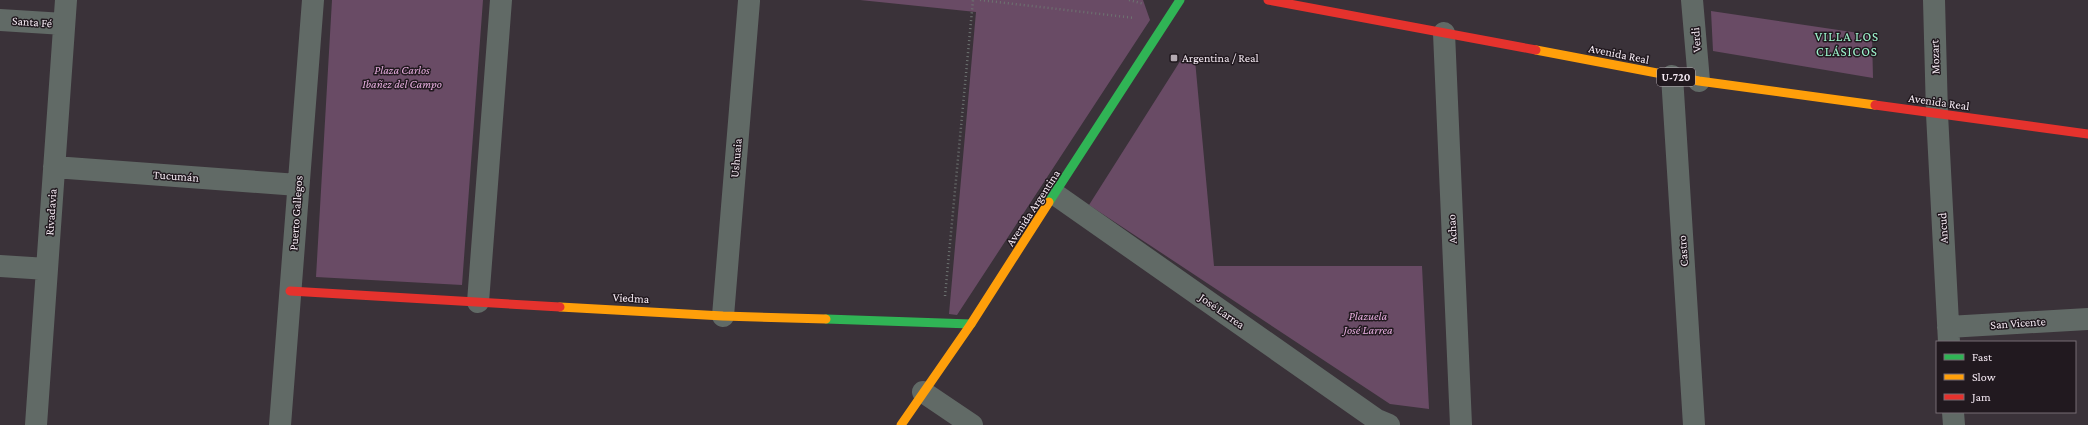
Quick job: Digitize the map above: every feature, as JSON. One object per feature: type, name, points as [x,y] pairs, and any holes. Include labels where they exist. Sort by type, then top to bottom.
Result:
[{"type":"street","name":"Rivadavia","points":[[36,425],[66,0]]},
{"type":"street","name":"Puerto Gallegos","points":[[280,425],[313,0]]},
{"type":"street","points":[[478,302],[501,0]]},
{"type":"street","name":"Avenida Argentina","points":[[901,425],[971,324],[1056,195],[1174,12],[1180,0]]},
{"type":"street","name":"Avenida Real","points":[[1268,0],[1305,4],[1444,33],[1699,81],[2088,134]]},
{"type":"street","name":"Verdi","points":[[1692,0],[1699,81]]},
{"type":"street","name":"Mozart","points":[[1934,0],[1937,114]]},
{"type":"street","name":"Ushuaia","points":[[723,316],[749,1]]},
{"type":"street","name":"Santa Fé","points":[[0,20],[64,24]]},
{"type":"street","name":"Achao","points":[[1444,33],[1461,425]]},
{"type":"street","name":"Castro","points":[[1672,76],[1694,425]]},
{"type":"street","name":"Ancud","points":[[1937,114],[1949,335]]},
{"type":"street","name":"Tucumán","points":[[54,167],[298,185]]},
{"type":"street","name":"José Larrea","points":[[1056,195],[1376,420],[1389,425]]},
{"type":"street","points":[[0,266],[47,269]]},
{"type":"street","name":"Viedma","points":[[290,291],[723,316],[971,324]]},
{"type":"street","name":"San Vicente","points":[[1949,335],[2088,319]]},
{"type":"street","points":[[923,392],[972,425]]},
{"type":"street","points":[[1953,413],[1954,425]]},
{"type":"path","points":[[947,282],[973,0]]},
{"type":"path","points":[[980,0],[1150,20],[1174,12]]},
{"type":"green space","name":"Plaza Carlos Ibañez del Campo","points":[[332,0],[483,0],[462,285],[316,277]]},
{"type":"green space","points":[[860,0],[1143,0],[1150,20],[957,315],[949,314],[976,12]]},
{"type":"green space","points":[[1711,11],[1872,35],[1873,78],[1713,51]]},
{"type":"green space","name":"Plazuela José Larrea","points":[[1184,55],[1195,60],[1214,266],[1422,266],[1429,409],[1390,404],[1089,205]]},
{"type":"traffic: fast","points":[[1049,202],[1180,0]]},
{"type":"traffic: fast","points":[[826,319],[971,324]]},
{"type":"traffic: slow","points":[[1536,50],[1699,81],[1875,105]]},
{"type":"traffic: slow","points":[[901,425],[971,324],[1049,202]]},
{"type":"traffic: slow","points":[[560,307],[723,316],[826,319]]},
{"type":"traffic: jam","points":[[1268,0],[1536,50]]},
{"type":"traffic: jam","points":[[1875,105],[2088,134]]},
{"type":"traffic: jam","points":[[290,291],[560,307]]},
{"type":"place","name":"Argentina / Real","points":[[1174,58]]},
{"type":"district","name":"VILLA LOS CLÁSICOS","points":[[1847,44]]}]
